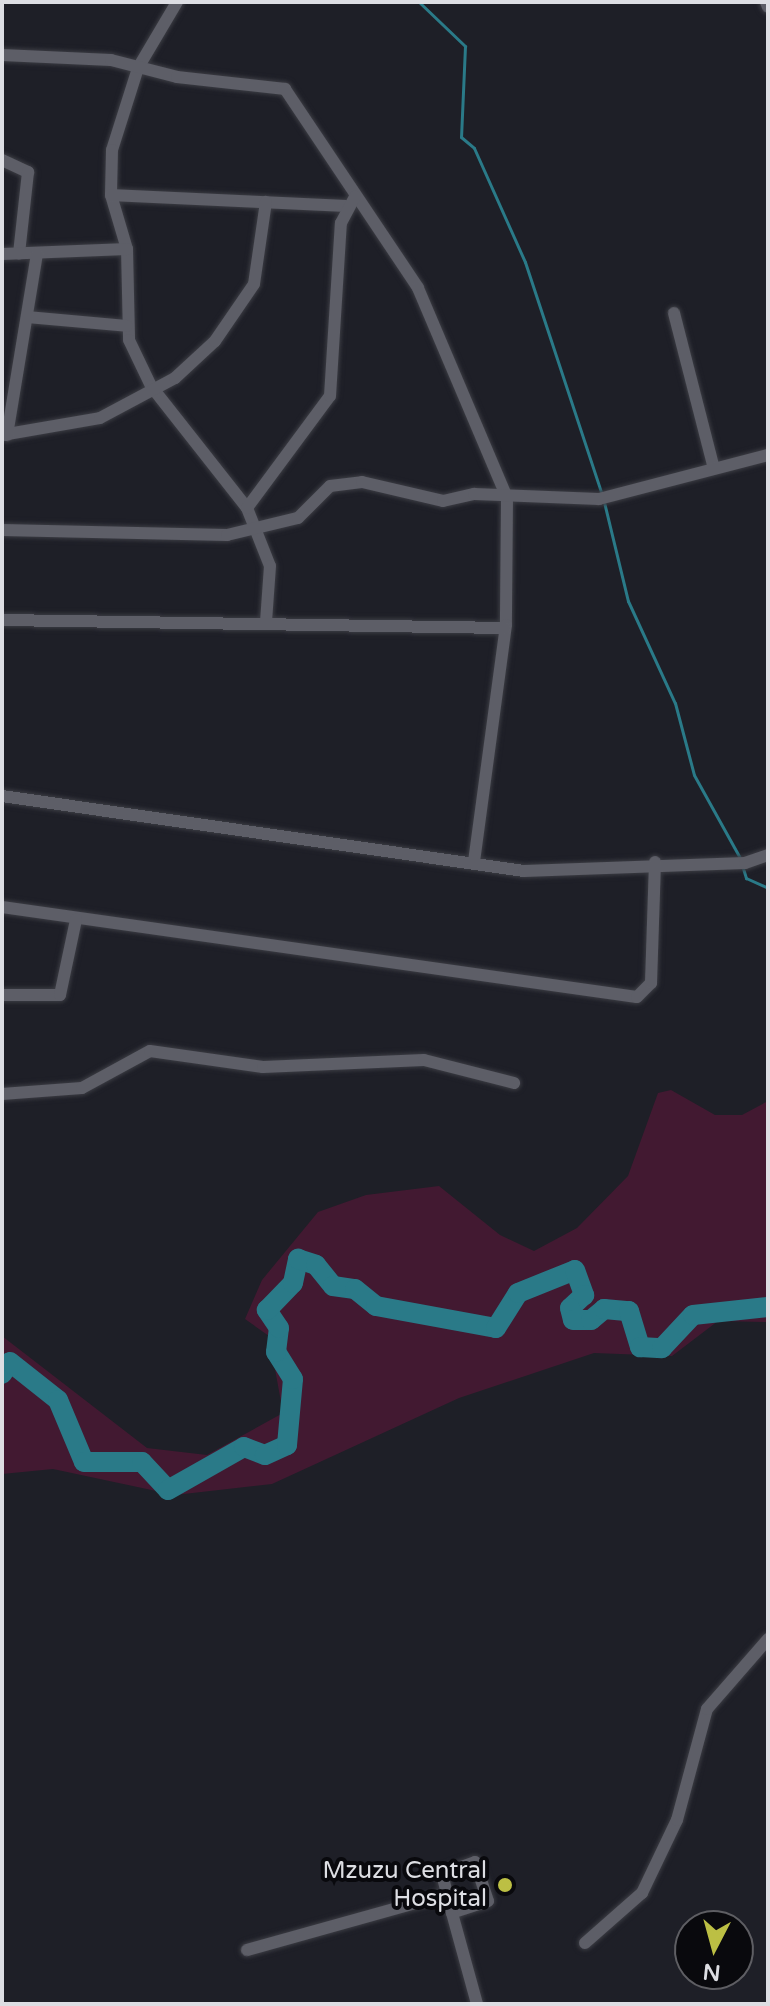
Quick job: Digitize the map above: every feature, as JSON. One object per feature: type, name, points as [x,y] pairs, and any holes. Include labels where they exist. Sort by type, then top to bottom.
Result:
[{"type":"street","points":[[177,2],[138,68],[112,150],[111,195],[127,249],[127,326],[158,393],[247,508],[258,530],[270,566],[266,622]]},
{"type":"street","points":[[2,55],[138,68],[285,89],[350,202],[418,288],[507,498],[505,628],[474,863]]},
{"type":"street","points":[[2,160],[28,172],[19,254]]},
{"type":"street","points":[[111,195],[266,202],[350,202]]},
{"type":"street","points":[[37,253],[5,435],[100,418],[158,393],[215,341],[254,284],[266,202]]},
{"type":"street","points":[[247,508],[330,396],[350,202]]},
{"type":"street","points":[[2,254],[127,249]]},
{"type":"street","points":[[674,313],[713,465]]},
{"type":"street","points":[[27,317],[127,326]]},
{"type":"street","points":[[2,530],[194,536],[258,530],[298,518],[340,484],[443,501],[604,498],[713,465],[768,455]]},
{"type":"street","points":[[2,620],[505,628]]},
{"type":"street","points":[[2,796],[474,863],[574,872],[655,862],[742,863],[768,855]]},
{"type":"street","points":[[2,907],[76,920],[637,997],[651,983],[655,862]]},
{"type":"street","points":[[2,995],[60,995],[76,920]]},
{"type":"street","points":[[2,1094],[82,1088],[150,1051],[263,1067],[387,1057],[514,1083]]},
{"type":"street","points":[[585,1943],[642,1893],[677,1820],[707,1709],[768,1639]]},
{"type":"street","points":[[452,1913],[488,1901],[475,1862],[444,1872],[447,1894],[474,2003]]},
{"type":"street","points":[[247,1950],[447,1894]]},
{"type":"shaded area","points":[[671,1090],[715,1115],[742,1115],[768,1101],[768,1322],[718,1321],[672,1356],[594,1353],[459,1398],[272,1484],[175,1495],[53,1469],[2,1474],[2,1336],[147,1448],[207,1455],[283,1413],[269,1336],[245,1319],[262,1280],[318,1212],[366,1195],[439,1186],[500,1235],[534,1251],[577,1228],[628,1176],[658,1093]]},
{"type":"waterway","points":[[419,2],[465,46],[461,137],[474,148],[525,262],[602,495]]},
{"type":"waterway","points":[[604,502],[628,601],[675,703],[694,775],[740,858]]},
{"type":"waterway","points":[[742,865],[746,878],[768,888]]},
{"type":"waterway","points":[[2,1374],[10,1362],[58,1400],[84,1462],[142,1462],[168,1490],[244,1447],[265,1455],[287,1445],[293,1379],[276,1352],[279,1328],[267,1310],[293,1283],[298,1259],[316,1265],[333,1286],[355,1289],[376,1306],[496,1328],[518,1293],[575,1270],[584,1295],[570,1308],[573,1320],[591,1320],[604,1309],[629,1311],[640,1347],[662,1348],[693,1315],[768,1307]]},
{"type":"place","name":"Mzuzu Central Hospital","points":[[505,1885]]}]
